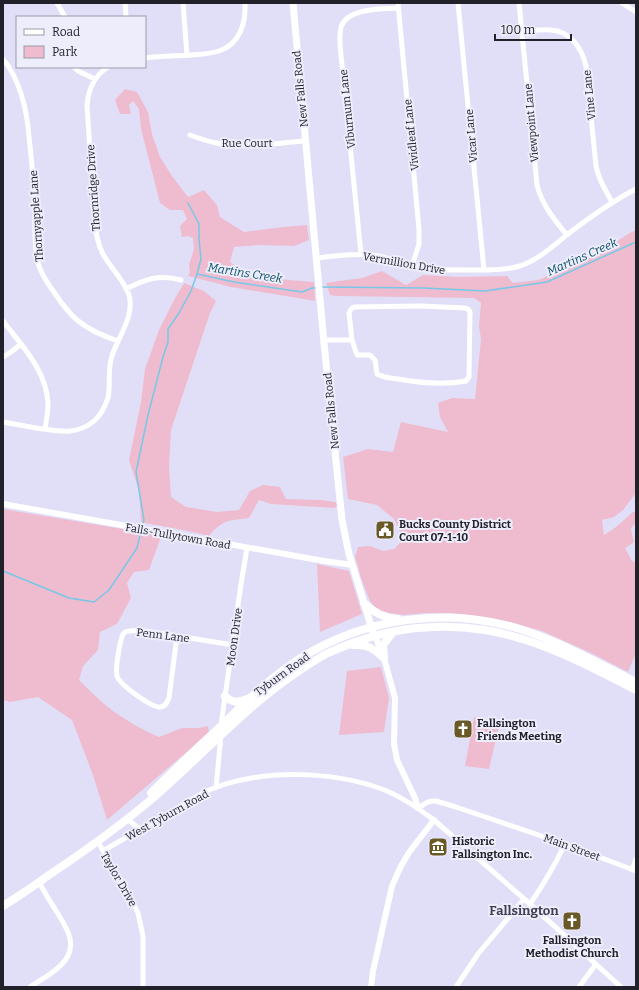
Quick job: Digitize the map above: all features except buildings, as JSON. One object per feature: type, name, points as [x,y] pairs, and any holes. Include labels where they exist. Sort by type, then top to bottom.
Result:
[{"type":"main road","name":"New Falls Road","points":[[293,3],[342,520],[349,554],[375,636]]},
{"type":"main road","points":[[364,603],[381,616],[405,620]]},
{"type":"main road","name":"Tyburn Road","points":[[3,906],[98,842],[170,783],[250,698],[270,681],[304,656],[348,635],[371,627],[420,618],[473,619],[506,625],[547,639],[636,682]]},
{"type":"main road","name":"Tyburn Road","points":[[221,730],[270,691],[314,660],[339,648],[375,636],[417,628],[467,628],[497,632],[531,642],[571,657],[636,690]]},
{"type":"main road","points":[[384,658],[384,646],[393,632]]},
{"type":"main road","points":[[339,648],[355,645],[367,646],[384,658]]},
{"type":"main road","points":[[225,696],[234,702],[239,702],[250,698]]},
{"type":"street","points":[[57,3],[65,16]]},
{"type":"street","points":[[125,3],[126,16]]},
{"type":"street","points":[[183,3],[187,55]]},
{"type":"street","points":[[146,58],[215,52],[225,48],[235,40],[242,30],[245,3]]},
{"type":"street","name":"Vicar Lane","points":[[458,3],[484,270]]},
{"type":"street","name":"Viewpoint Lane","points":[[519,3],[537,185],[546,207],[567,235]]},
{"type":"street","points":[[622,3],[636,12]]},
{"type":"street","name":"Viburnum Lane","points":[[361,254],[341,53],[341,27],[349,17],[360,12],[398,5]]},
{"type":"street","name":"Vividleaf Lane","points":[[398,5],[419,229],[419,244],[412,266]]},
{"type":"street","name":"Vine Lane","points":[[522,32],[545,30],[555,31],[568,37],[577,44],[581,51],[586,66],[597,175],[612,202]]},
{"type":"street","name":"Thornyapple Lane","points":[[3,59],[15,79],[23,101],[28,124],[37,255],[40,270],[57,296],[77,320],[94,331],[118,341]]},
{"type":"street","points":[[75,68],[95,79]]},
{"type":"street","name":"Thornridge Drive","points":[[3,422],[62,431],[79,430],[89,425],[99,416],[108,396],[110,364],[130,312],[130,301],[120,278],[101,251],[95,225],[87,106],[89,92],[95,79],[107,68]]},
{"type":"street","name":"Rue Court","points":[[190,135],[205,141],[229,145],[305,141]]},
{"type":"street","name":"Vermillion Drive","points":[[317,258],[371,254],[412,266],[437,270],[499,270],[513,268],[521,266],[541,255],[600,210],[636,189]]},
{"type":"street","points":[[126,289],[139,282],[156,277],[181,280]]},
{"type":"street","points":[[421,306],[465,308],[470,312],[469,377],[466,381],[442,384],[382,376],[377,374],[375,360],[370,356],[357,355],[352,340],[349,313],[350,309],[354,307],[421,306]]},
{"type":"street","points":[[3,321],[36,365],[44,383],[48,403],[45,429]]},
{"type":"street","points":[[324,340],[352,340]]},
{"type":"street","points":[[3,357],[20,344]]},
{"type":"street","name":"Falls-Tullytown Road","points":[[3,504],[247,548],[353,565]]},
{"type":"street","name":"Moon Drive","points":[[216,788],[225,696],[247,548]]},
{"type":"street","name":"Penn Lane","points":[[177,636],[169,698],[164,707],[157,707],[120,682],[117,675],[117,666],[123,634],[127,631],[138,631],[177,636],[233,645]]},
{"type":"street","name":"New Falls Road","points":[[375,636],[384,658],[395,698],[394,744],[397,760],[415,798],[418,808]]},
{"type":"street","name":"West Tyburn Road","points":[[103,851],[199,796],[216,788],[245,780],[276,776],[328,776],[352,780],[382,789],[418,808],[434,820],[530,904],[621,987]]},
{"type":"street","name":"Main Street","points":[[418,808],[428,802],[436,801],[470,811],[565,844],[634,871]]},
{"type":"street","points":[[127,819],[140,830]]},
{"type":"street","points":[[370,987],[392,886],[410,851],[434,820]]},
{"type":"street","name":"Taylor Drive","points":[[98,842],[134,903],[140,920],[143,936],[144,987]]},
{"type":"street","points":[[530,904],[557,862],[565,844]]},
{"type":"street","points":[[634,871],[636,859]]},
{"type":"street","points":[[30,987],[55,971],[67,958],[71,947],[70,937],[65,925],[39,882]]},
{"type":"street","points":[[456,987],[478,954],[524,899]]},
{"type":"street","points":[[579,987],[596,964]]},
{"type":"green space","points":[[125,89],[137,92],[148,112],[152,134],[160,157],[188,197],[204,190],[217,205],[220,217],[244,232],[307,225],[309,240],[294,246],[258,245],[234,247],[230,262],[250,277],[314,282],[315,301],[231,287],[188,276],[190,272],[189,265],[194,249],[193,238],[188,236],[182,237],[180,226],[187,219],[183,210],[170,210],[160,203],[141,129],[139,109],[133,101],[129,105],[131,114],[120,114],[115,100]]},
{"type":"green space","points":[[636,230],[636,493],[623,510],[614,517],[602,520],[604,535],[633,512],[636,512],[636,522],[631,529],[634,542],[625,548],[632,561],[636,563],[636,653],[628,672],[542,631],[513,623],[485,617],[450,613],[404,615],[377,610],[370,601],[362,581],[355,557],[358,547],[370,546],[383,551],[394,549],[401,542],[402,536],[394,519],[377,505],[348,499],[343,457],[368,449],[393,452],[401,422],[448,432],[440,417],[438,403],[452,398],[475,399],[481,339],[479,326],[481,303],[474,298],[336,296],[330,295],[326,283],[362,278],[382,271],[406,285],[423,275],[458,277],[507,276],[513,283],[538,280],[599,253]]},
{"type":"green space","points":[[184,283],[204,291],[216,301],[210,313],[171,430],[169,466],[171,497],[186,507],[217,512],[239,510],[250,491],[263,485],[280,487],[286,499],[336,502],[337,505],[335,508],[271,504],[259,500],[249,518],[226,522],[218,526],[209,536],[141,522],[139,491],[129,460],[141,402],[145,369],[159,330]]},
{"type":"green space","points":[[3,509],[141,532],[161,537],[149,570],[134,572],[127,583],[131,598],[117,624],[100,632],[98,650],[83,666],[79,680],[113,711],[135,725],[159,737],[182,728],[199,728],[208,726],[209,733],[107,820],[93,775],[72,720],[38,697],[10,702],[3,700]]},
{"type":"green space","points":[[317,564],[349,571],[362,614],[320,632]]},
{"type":"green space","points":[[381,667],[389,698],[384,732],[339,735],[347,671]]},
{"type":"green space","points":[[474,717],[500,722],[489,769],[465,766]]},
{"type":"waterway","points":[[188,203],[199,224],[201,259],[197,274]]},
{"type":"waterway","name":"Martins Creek","points":[[321,287],[424,288],[485,291],[547,282],[636,242]]},
{"type":"waterway","name":"Martins Creek","points":[[142,528],[144,520],[136,472],[148,415],[168,342],[168,329],[191,291],[197,274],[234,282],[302,292],[312,288],[317,288]]},
{"type":"waterway","name":"Martins Creek","points":[[3,571],[69,598],[94,602],[109,590],[137,548],[141,531]]},
{"type":"place","name":"Bucks County District Court 07-1-10","points":[[385,530]]},
{"type":"place","name":"Fallsington Friends Meeting","points":[[463,729]]},
{"type":"place","name":"Historic Fallsington Inc.","points":[[438,847]]},
{"type":"place","name":"Fallsington Methodist Church","points":[[572,921]]},
{"type":"district","name":"Fallsington","points":[[524,910]]}]
